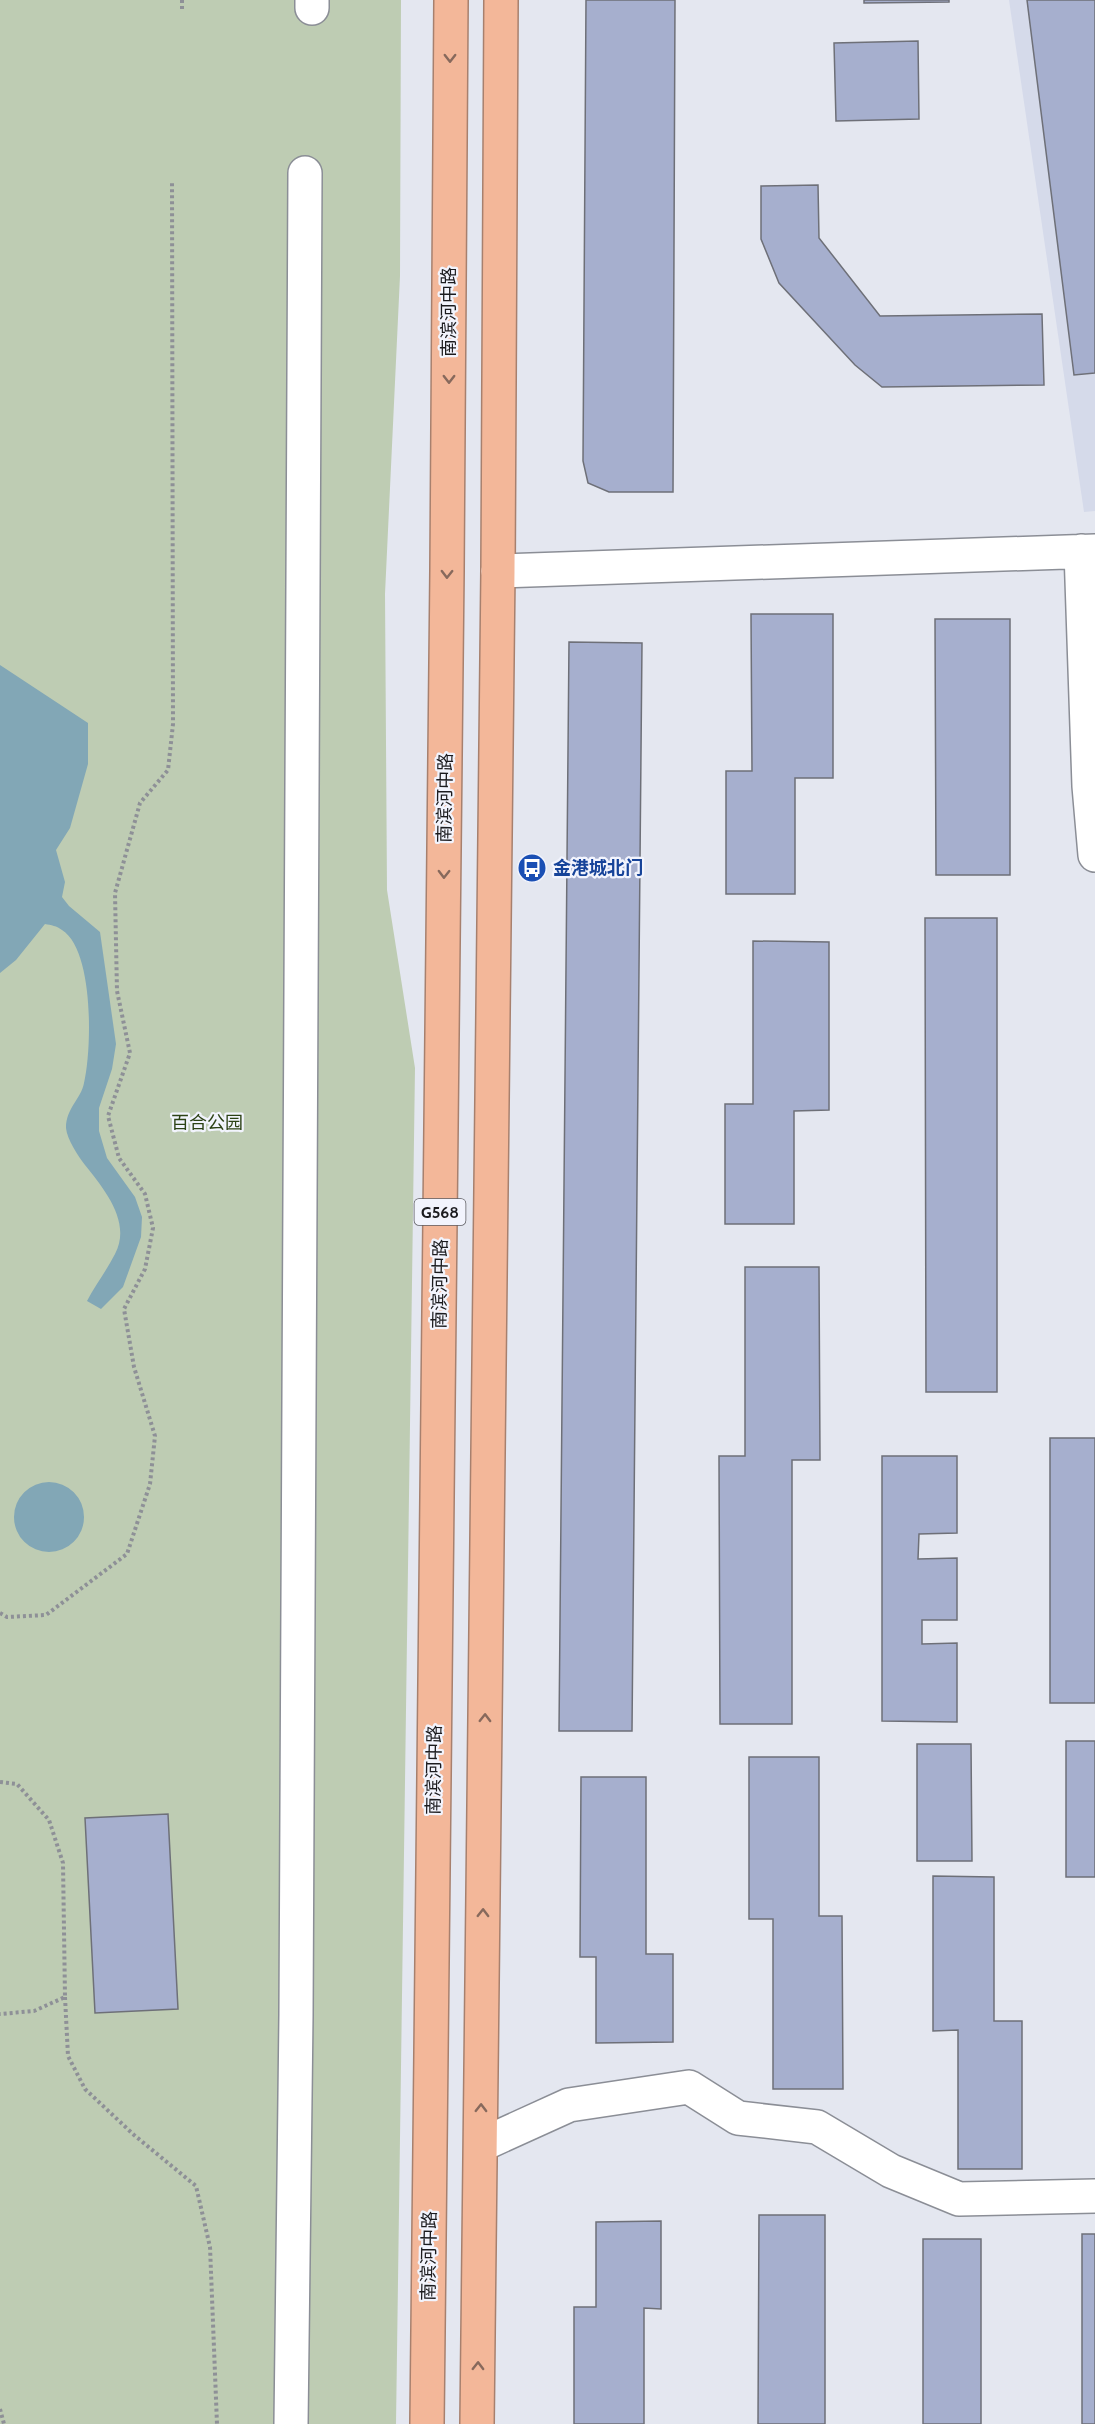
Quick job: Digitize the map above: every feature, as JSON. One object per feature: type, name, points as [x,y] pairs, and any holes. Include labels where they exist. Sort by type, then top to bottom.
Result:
[{"type":"highway","name":"南滨河中路","points":[[427,2424],[451,0]]},
{"type":"highway","name":"G568","points":[[477,2424],[498,571],[501,0]]},
{"type":"street","points":[[291,2424],[296,2003],[304,173]]},
{"type":"street","points":[[498,571],[1088,551],[1089,786],[1095,855]]},
{"type":"street","points":[[481,2145],[569,2105],[689,2087],[738,2118],[817,2127],[891,2171],[959,2199],[1095,2196]]},
{"type":"path","points":[[182,0],[182,10]]},
{"type":"path","points":[[0,1614],[7,1617],[46,1615],[127,1554],[150,1484],[155,1436],[134,1367],[124,1309],[145,1269],[153,1228],[145,1194],[119,1158],[108,1116],[130,1053],[117,991],[115,893],[140,803],[168,770],[173,724],[172,182]]},
{"type":"path","points":[[0,1782],[17,1784],[49,1820],[63,1863],[68,2056],[85,2089],[196,2186],[210,2247],[217,2424]]},
{"type":"path","points":[[0,2014],[34,2011],[65,1996]]},
{"type":"path","points":[[0,2409],[4,2424]]},
{"type":"shaded area","points":[[1009,0],[1095,0],[1095,511],[1084,512]]},
{"type":"green space","name":"百合公园","points":[[0,0],[401,0],[400,276],[385,594],[387,890],[415,1068],[396,2424],[0,2424]]},
{"type":"water","points":[[0,665],[88,723],[88,764],[70,828],[56,850],[65,882],[62,897],[69,906],[100,932],[116,1044],[112,1069],[99,1108],[99,1131],[107,1158],[135,1197],[142,1217],[141,1237],[123,1287],[101,1309],[87,1301],[115,1254],[120,1230],[118,1218],[114,1206],[73,1147],[66,1128],[68,1115],[82,1089],[87,1067],[88,1001],[80,958],[72,941],[62,930],[45,924],[16,960],[0,973]]},
{"type":"water","points":[[49,1482],[62,1485],[74,1492],[81,1504],[84,1517],[81,1530],[74,1542],[62,1549],[49,1552],[36,1549],[24,1542],[17,1530],[14,1517],[17,1504],[24,1492],[36,1485]]},
{"type":"building","points":[[586,0],[675,0],[673,492],[609,492],[588,483],[583,461]]},
{"type":"building","points":[[864,0],[949,0],[949,2],[864,3]]},
{"type":"building","points":[[1027,0],[1095,0],[1095,373],[1074,375]]},
{"type":"building","points":[[918,41],[919,119],[836,121],[834,43]]},
{"type":"building","points":[[818,185],[819,238],[880,316],[1042,314],[1044,385],[882,387],[855,365],[779,283],[761,239],[761,186]]},
{"type":"building","points":[[751,614],[833,614],[833,778],[795,778],[795,894],[726,894],[726,771],[752,771]]},
{"type":"building","points":[[935,619],[1010,619],[1010,875],[936,875]]},
{"type":"building","points":[[569,642],[642,643],[632,1731],[559,1731]]},
{"type":"building","points":[[925,918],[997,918],[997,1392],[926,1392]]},
{"type":"building","points":[[753,941],[829,942],[829,1110],[794,1111],[794,1224],[725,1224],[725,1104],[753,1104]]},
{"type":"building","points":[[745,1267],[819,1267],[820,1460],[792,1460],[792,1724],[720,1724],[719,1456],[745,1456]]},
{"type":"building","points":[[1050,1438],[1095,1438],[1095,1703],[1050,1703]]},
{"type":"building","points":[[882,1456],[957,1456],[957,1533],[919,1534],[918,1559],[957,1558],[957,1620],[922,1620],[922,1644],[957,1643],[957,1722],[882,1721]]},
{"type":"building","points":[[1066,1741],[1095,1741],[1095,1877],[1066,1877]]},
{"type":"building","points":[[917,1744],[971,1744],[972,1861],[917,1861]]},
{"type":"building","points":[[749,1757],[819,1757],[819,1916],[842,1916],[843,2089],[773,2089],[773,1919],[749,1919]]},
{"type":"building","points":[[581,1777],[646,1777],[646,1954],[673,1954],[673,2042],[596,2043],[596,1957],[580,1957]]},
{"type":"building","points":[[168,1814],[178,2009],[95,2013],[85,1818]]},
{"type":"building","points":[[933,1876],[994,1877],[994,2021],[1022,2021],[1022,2169],[958,2169],[958,2030],[933,2031]]},
{"type":"building","points":[[759,2215],[825,2215],[825,2424],[758,2424]]},
{"type":"building","points":[[661,2221],[661,2309],[644,2308],[644,2424],[574,2424],[574,2307],[596,2307],[596,2222]]},
{"type":"building","points":[[1082,2234],[1095,2234],[1095,2424],[1082,2424]]},
{"type":"building","points":[[923,2239],[981,2239],[981,2424],[923,2424]]},
{"type":"place","name":"金港城北门","points":[[532,868]]}]
